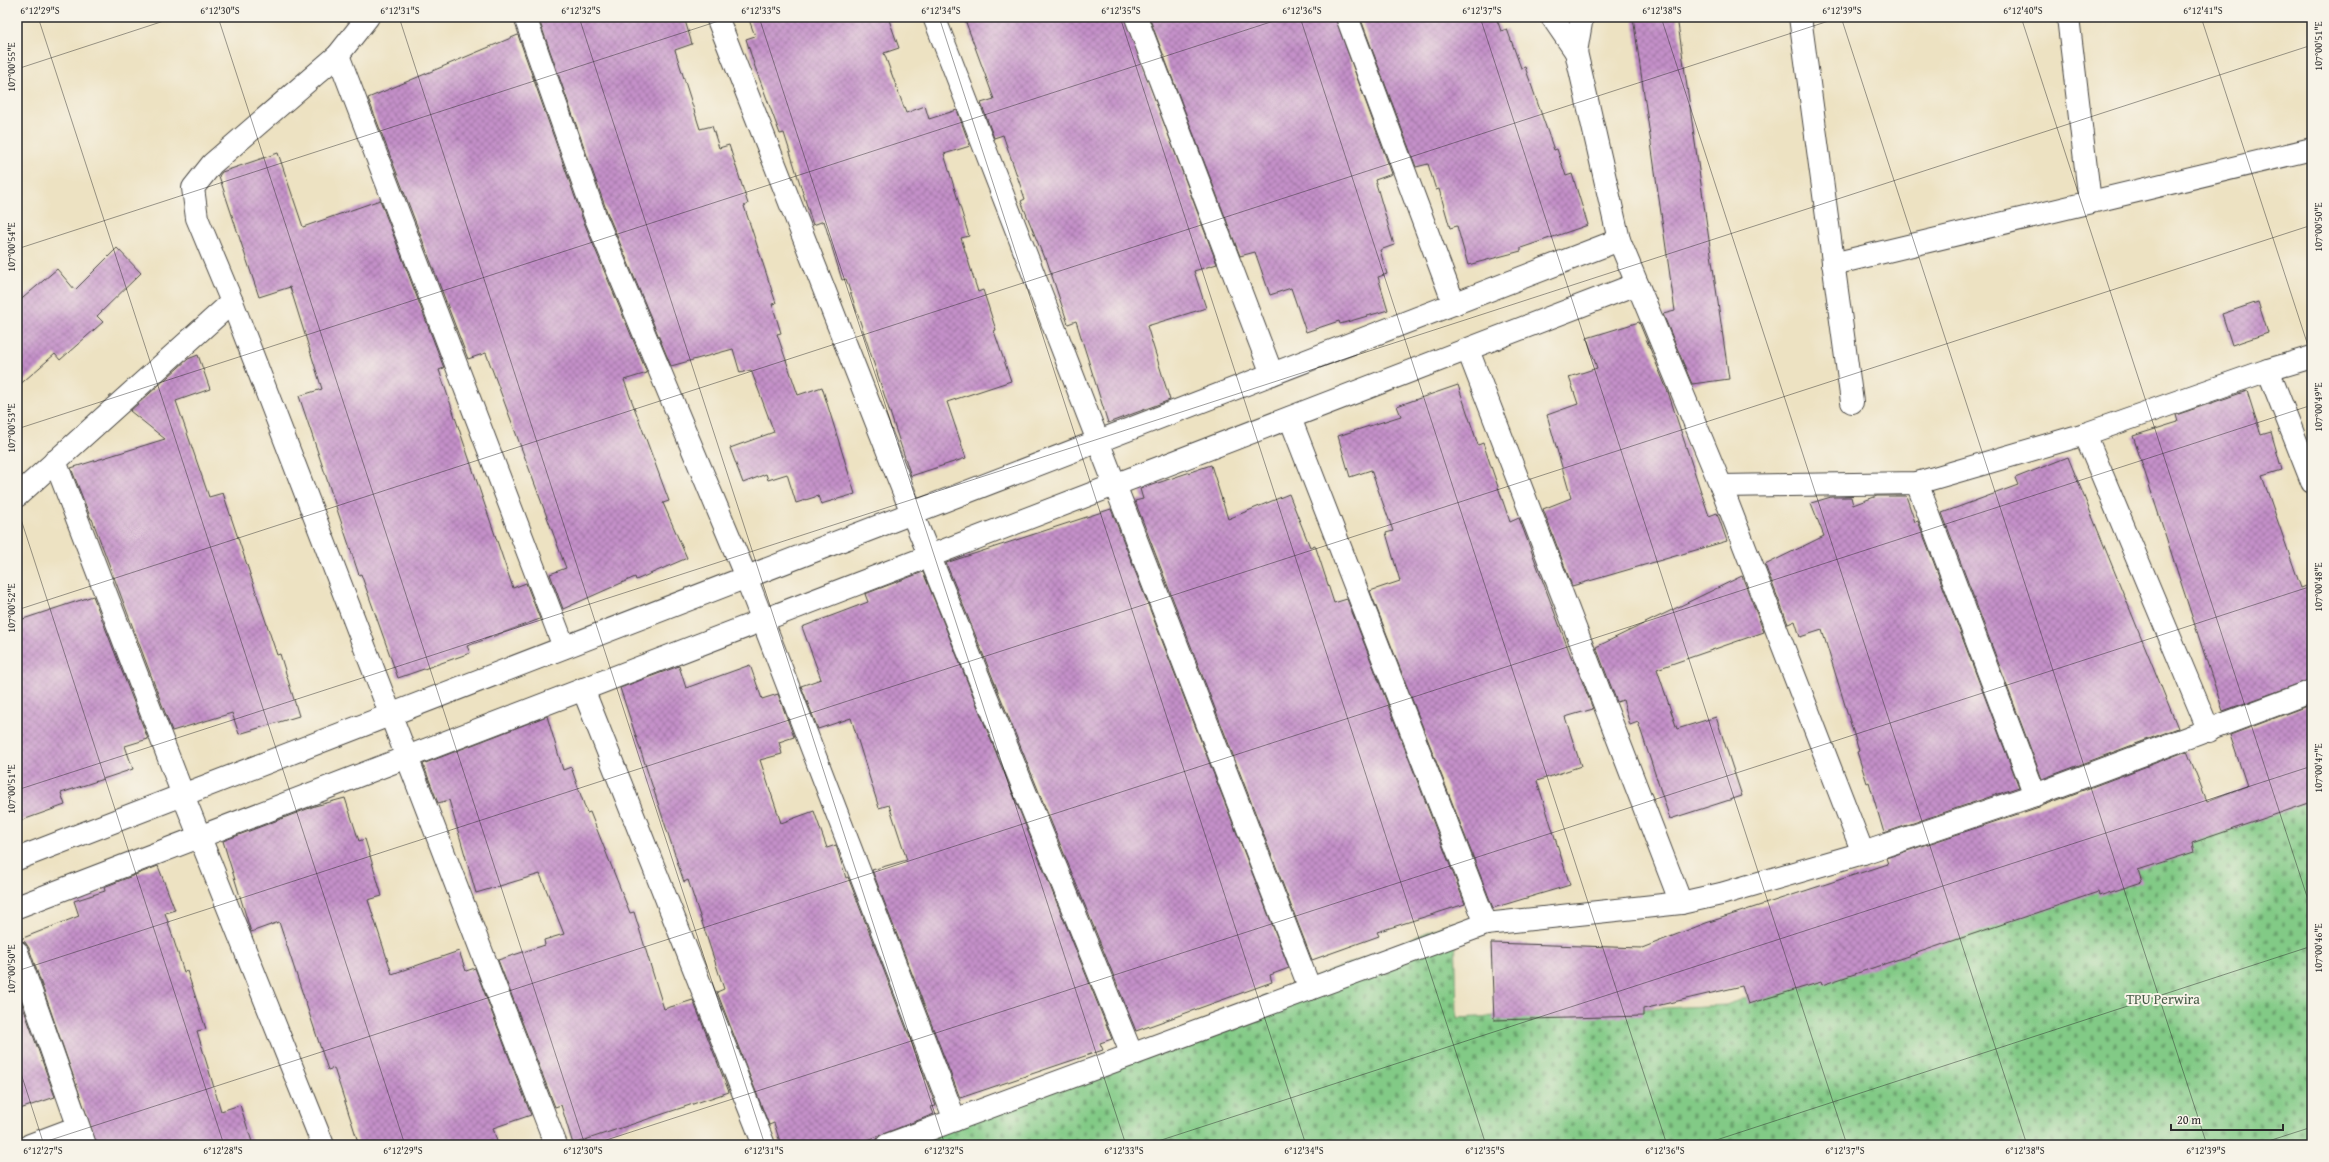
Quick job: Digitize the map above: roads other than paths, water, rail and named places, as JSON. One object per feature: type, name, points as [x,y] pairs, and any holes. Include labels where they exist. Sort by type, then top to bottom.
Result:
[{"type":"street","points":[[368,17],[338,55],[212,164],[193,188],[197,218],[232,302],[556,1145]]},
{"type":"street","points":[[525,17],[595,216],[746,577],[955,1120]]},
{"type":"street","points":[[717,17],[912,513],[1132,1054]]},
{"type":"street","points":[[934,17],[1310,989]]},
{"type":"street","points":[[1136,17],[1272,374]]},
{"type":"street","points":[[1346,17],[1454,304]]},
{"type":"street","points":[[1552,17],[1576,52],[1619,240],[1721,486],[1862,853]]},
{"type":"street","points":[[1576,52],[1582,17]]},
{"type":"street","points":[[1800,17],[1852,402]]},
{"type":"street","points":[[2068,17],[2090,202]]},
{"type":"street","points":[[338,55],[564,647]]},
{"type":"street","points":[[1833,264],[2312,149]]},
{"type":"street","points":[[17,859],[1619,240]]},
{"type":"street","points":[[17,907],[408,757],[583,688],[762,621],[1637,284]]},
{"type":"street","points":[[17,496],[232,302]]},
{"type":"street","points":[[1468,350],[1681,903]]},
{"type":"street","points":[[1721,486],[1917,482],[2085,434],[2268,370],[2312,357]]},
{"type":"street","points":[[2268,370],[2312,482]]},
{"type":"street","points":[[1290,418],[1486,924]]},
{"type":"street","points":[[2085,434],[2209,731]]},
{"type":"street","points":[[55,461],[183,795],[323,1145]]},
{"type":"street","points":[[1917,482],[2035,795]]},
{"type":"street","points":[[583,688],[764,1145]]},
{"type":"street","points":[[886,1145],[1486,924],[1681,903],[1720,894],[1862,853],[2035,795],[2209,731],[2312,691]]},
{"type":"street","points":[[17,952],[82,1136],[30,1145]]},
{"type":"park label","name":"TPU Perwira","points":[[2163,999]]}]
